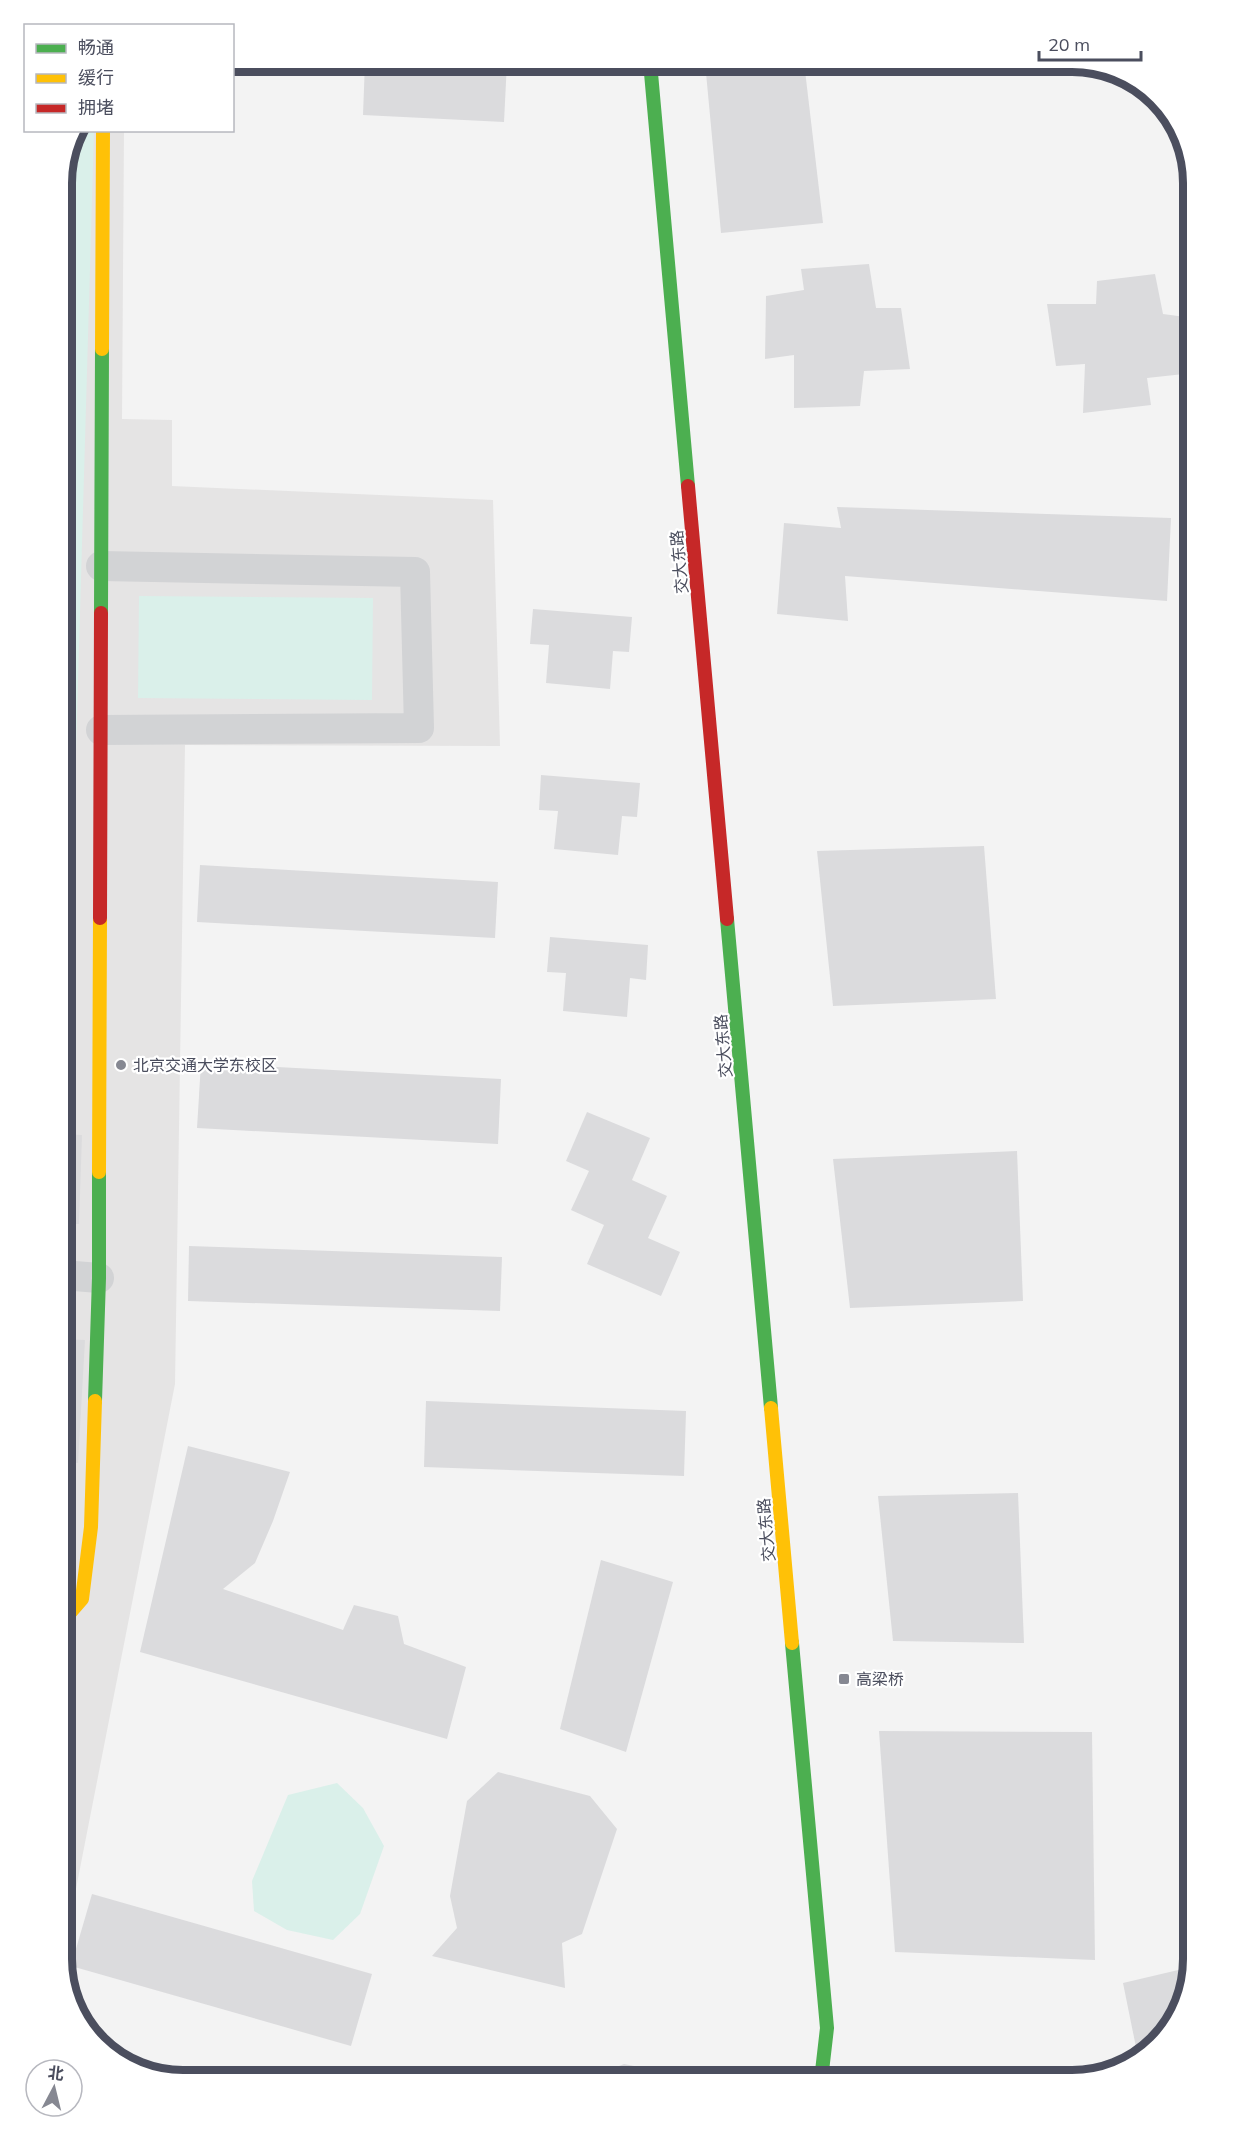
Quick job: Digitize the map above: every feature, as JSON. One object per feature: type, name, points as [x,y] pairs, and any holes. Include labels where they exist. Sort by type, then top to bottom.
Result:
[{"type":"street","name":"交大东路","points":[[651,72],[827,2028],[822,2070]]},
{"type":"street","points":[[72,1610],[82,1599],[92,1527],[99,1278],[102,132]]},
{"type":"street","points":[[101,566],[415,572],[419,728],[101,730]]},
{"type":"street","points":[[72,1276],[99,1278]]},
{"type":"street","name":"交大东路","points":[[827,2028],[838,2060]]},
{"type":"shaded area","name":"北京交通大学东校区","points":[[84,132],[124,132],[122,419],[172,420],[172,486],[493,500],[500,746],[185,745],[175,1384],[72,1909],[72,176],[74,161]]},
{"type":"green space","points":[[94,132],[72,890],[72,176],[74,161],[83,134]]},
{"type":"green space","points":[[139,596],[373,598],[372,700],[138,698]]},
{"type":"green space","points":[[337,1783],[363,1808],[384,1846],[360,1914],[333,1940],[287,1930],[254,1911],[252,1881],[288,1795]]},
{"type":"building","points":[[365,72],[506,72],[504,122],[363,115]]},
{"type":"building","points":[[706,72],[805,72],[823,223],[721,233]]},
{"type":"building","points":[[869,264],[876,308],[901,308],[910,369],[864,371],[860,406],[794,408],[794,355],[765,359],[766,296],[804,290],[801,269]]},
{"type":"building","points":[[1155,274],[1163,314],[1183,317],[1183,374],[1147,378],[1151,405],[1083,413],[1085,364],[1056,366],[1047,304],[1096,304],[1097,281]]},
{"type":"building","points":[[837,507],[1171,518],[1167,601],[845,576],[848,621],[777,614],[784,523],[841,528]]},
{"type":"building","points":[[533,609],[632,617],[629,652],[613,651],[610,689],[546,683],[549,645],[530,644]]},
{"type":"building","points":[[541,775],[640,783],[637,817],[622,816],[618,855],[554,849],[558,811],[539,810]]},
{"type":"building","points":[[984,846],[996,999],[833,1006],[817,851]]},
{"type":"building","points":[[200,865],[498,882],[495,938],[197,922]]},
{"type":"building","points":[[550,937],[648,945],[646,980],[630,978],[627,1017],[563,1011],[566,973],[547,972]]},
{"type":"building","points":[[201,1063],[501,1079],[498,1144],[197,1128]]},
{"type":"building","points":[[587,1112],[650,1138],[632,1180],[667,1196],[648,1238],[680,1252],[661,1296],[587,1264],[604,1225],[571,1210],[589,1171],[566,1161]]},
{"type":"building","points":[[72,1134],[82,1135],[79,1224],[72,1224]]},
{"type":"building","points":[[1017,1151],[1023,1301],[850,1308],[833,1159]]},
{"type":"building","points":[[189,1246],[502,1257],[500,1311],[188,1301]]},
{"type":"building","points":[[72,1339],[85,1340],[78,1463],[72,1463]]},
{"type":"building","points":[[426,1401],[686,1411],[684,1476],[424,1467]]},
{"type":"building","points":[[188,1446],[290,1472],[255,1563],[223,1589],[343,1630],[354,1605],[398,1616],[404,1644],[466,1667],[447,1739],[140,1652]]},
{"type":"building","points":[[1018,1493],[1024,1643],[893,1641],[878,1496]]},
{"type":"building","points":[[601,1560],[673,1582],[626,1752],[560,1729]]},
{"type":"building","points":[[879,1731],[1092,1732],[1095,1960],[895,1952]]},
{"type":"building","points":[[498,1772],[590,1796],[617,1829],[582,1934],[562,1943],[565,1988],[432,1956],[457,1928],[450,1896],[467,1801]]},
{"type":"building","points":[[92,1894],[372,1974],[351,2046],[72,1966]]},
{"type":"building","points":[[1182,1969],[1181,1981],[1172,2008],[1155,2032],[1136,2049],[1123,1983]]},
{"type":"building","points":[[624,2064],[654,2070],[609,2070]]},
{"type":"traffic: fast","points":[[651,72],[688,486]]},
{"type":"traffic: fast","points":[[101,613],[102,349]]},
{"type":"traffic: fast","points":[[727,919],[771,1408]]},
{"type":"traffic: fast","points":[[95,1401],[99,1278],[99,1172]]},
{"type":"traffic: fast","points":[[792,1643],[827,2028],[822,2070]]},
{"type":"traffic: slow","points":[[102,349],[103,132]]},
{"type":"traffic: slow","points":[[99,1172],[100,918]]},
{"type":"traffic: slow","points":[[72,1610],[82,1599],[91,1527],[95,1401]]},
{"type":"traffic: slow","points":[[771,1408],[792,1643]]},
{"type":"traffic: jam","points":[[688,486],[727,919]]},
{"type":"traffic: jam","points":[[100,918],[101,613]]},
{"type":"place","name":"北京交通大学东校区","points":[[121,1065]]},
{"type":"place","name":"高梁桥","points":[[844,1679]]}]
